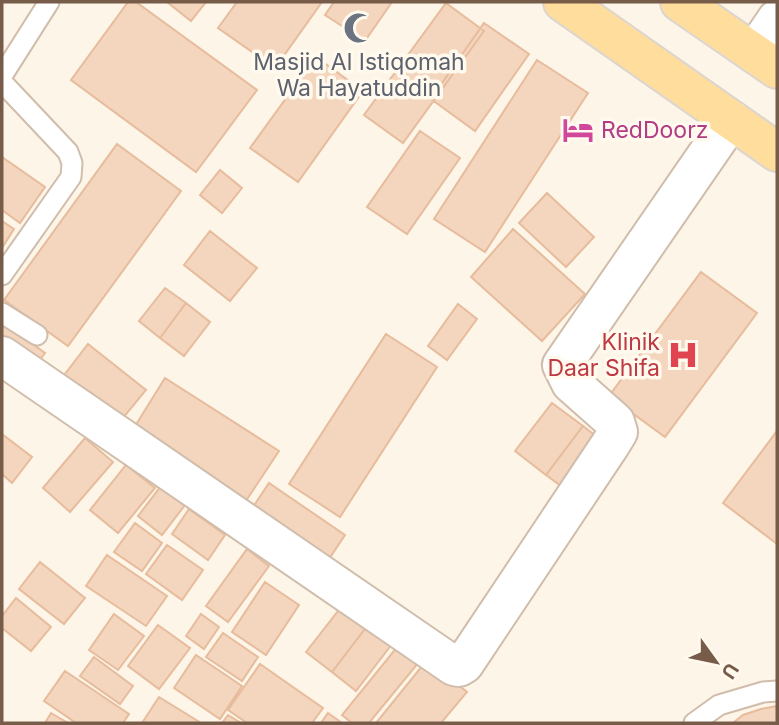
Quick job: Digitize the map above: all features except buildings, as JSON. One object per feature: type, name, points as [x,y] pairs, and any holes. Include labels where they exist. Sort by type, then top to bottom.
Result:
[{"type":"main road","points":[[563,2],[777,152]]},
{"type":"main road","points":[[680,2],[765,61]]},
{"type":"street","points":[[765,61],[777,19]]},
{"type":"street","points":[[2,356],[459,667],[464,664],[618,432],[615,422],[571,383],[562,365],[731,120]]},
{"type":"lane","points":[[2,76],[49,2]]},
{"type":"lane","points":[[2,82],[68,152],[72,163],[71,177],[2,275]]},
{"type":"lane","points":[[2,313],[37,335]]},
{"type":"lane","points":[[694,723],[719,705],[763,692],[777,691]]},
{"type":"place","name":"Masjid Al Istiqomah Wa Hayatuddin","points":[[359,28]]},
{"type":"place","name":"RedDoorz","points":[[578,130]]},
{"type":"place","name":"Klinik Daar Shifa","points":[[683,355]]}]
